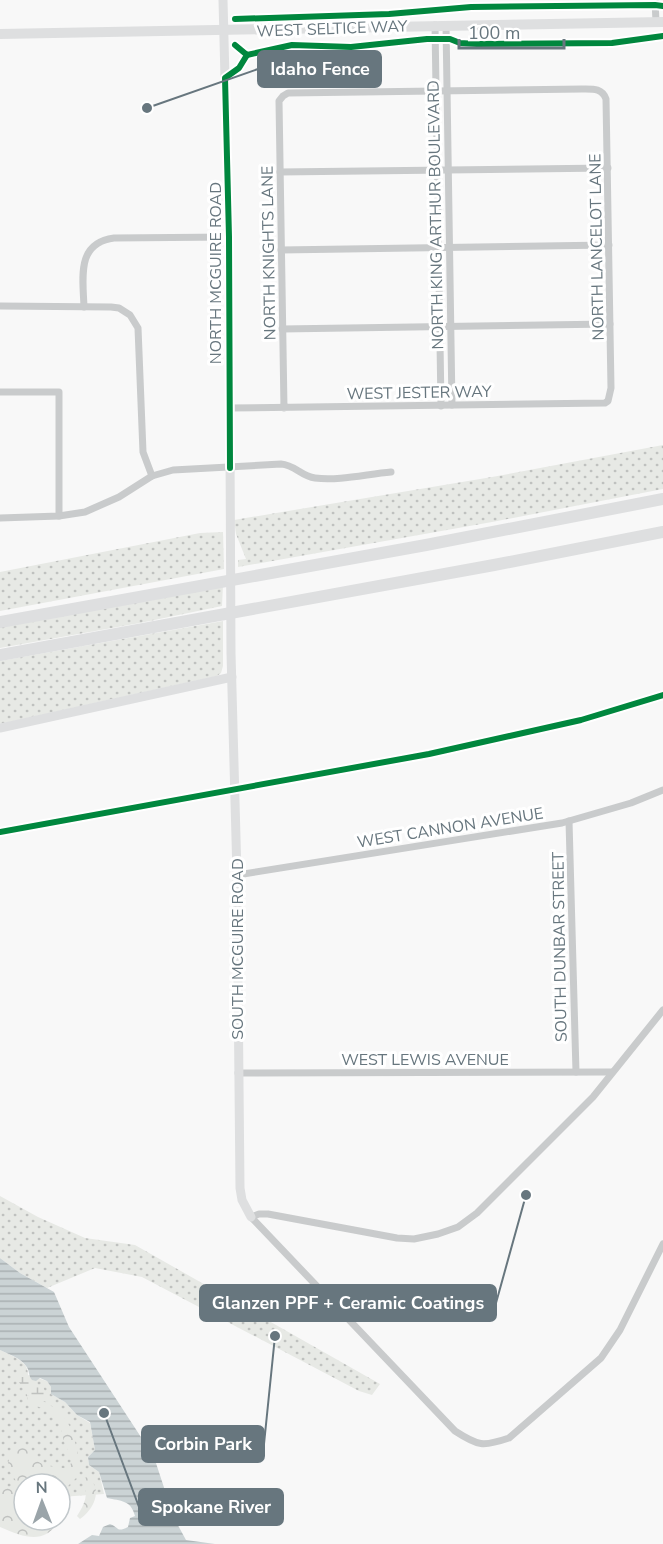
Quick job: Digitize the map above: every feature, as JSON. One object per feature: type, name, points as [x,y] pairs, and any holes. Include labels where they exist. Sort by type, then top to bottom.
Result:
[{"type":"highway","points":[[0,622],[426,545],[663,499]]},
{"type":"highway","points":[[0,655],[663,532]]},
{"type":"main road","name":"WEST SELTICE WAY","points":[[0,34],[659,22]]},
{"type":"street","name":"NORTH MCGUIRE ROAD","points":[[223,0],[229,237],[232,677]]},
{"type":"street","points":[[655,0],[659,22]]},
{"type":"street","name":"NORTH KING ARTHUR BOULEVARD","points":[[440,25],[447,92],[452,405]]},
{"type":"street","name":"NORTH KING ARTHUR BOULEVARD","points":[[440,25],[436,92],[441,406]]},
{"type":"street","name":"NORTH LANCELOT LANE","points":[[447,92],[595,89],[604,93],[608,168],[611,388],[608,400]]},
{"type":"street","points":[[436,92],[447,92]]},
{"type":"street","name":"NORTH KNIGHTS LANE","points":[[284,408],[281,98],[288,93],[436,92]]},
{"type":"street","points":[[280,172],[608,168]]},
{"type":"street","points":[[84,307],[84,262],[91,249],[102,240],[229,237]]},
{"type":"street","points":[[281,250],[609,245]]},
{"type":"street","points":[[0,306],[119,308],[130,315],[138,328],[143,452],[152,476]]},
{"type":"street","points":[[282,329],[610,324]]},
{"type":"street","points":[[0,392],[59,392],[59,516]]},
{"type":"street","name":"WEST JESTER WAY","points":[[229,408],[605,403],[608,400]]},
{"type":"street","points":[[0,518],[59,516],[85,512],[119,497],[152,476],[173,470],[287,464],[307,476],[322,478],[391,472]]},
{"type":"street","points":[[0,728],[232,677]]},
{"type":"street","name":"SOUTH MCGUIRE ROAD","points":[[232,677],[237,875],[240,1188],[242,1200],[251,1217]]},
{"type":"street","name":"WEST CANNON AVENUE","points":[[237,875],[569,821],[663,790]]},
{"type":"street","name":"SOUTH DUNBAR STREET","points":[[569,821],[576,1072]]},
{"type":"street","points":[[663,1010],[593,1097],[474,1216],[458,1227],[421,1238],[405,1239],[268,1214],[251,1217],[455,1431],[473,1443],[492,1444],[509,1438],[601,1358],[620,1330],[663,1244]]},
{"type":"street","name":"WEST LEWIS AVENUE","points":[[238,1073],[612,1072]]},
{"type":"green space","points":[[663,445],[663,489],[238,567],[238,560],[246,559],[236,534],[234,520],[492,477]]},
{"type":"green space","points":[[223,532],[224,569],[0,611],[0,572],[200,533]]},
{"type":"green space","points":[[223,585],[222,606],[0,648],[0,625]]},
{"type":"green space","points":[[223,621],[223,666],[221,673],[217,676],[0,724],[0,661]]},
{"type":"green space","points":[[0,1196],[38,1217],[85,1238],[135,1245],[380,1384],[372,1395],[359,1391],[142,1277],[95,1268],[47,1288],[20,1273],[0,1258]]},
{"type":"green space","points":[[0,1350],[23,1363],[28,1370],[28,1375],[47,1381],[51,1387],[51,1394],[65,1402],[77,1415],[90,1423],[95,1450],[88,1457],[89,1465],[99,1472],[104,1494],[72,1496],[72,1472],[12,1472],[12,1492],[0,1501]]},
{"type":"green space","points":[[23,1369],[30,1381],[43,1386],[49,1403],[27,1395],[14,1374]]},
{"type":"green space","points":[[27,1395],[46,1403],[60,1413],[70,1426],[80,1462],[78,1476],[72,1482],[72,1472],[12,1472],[12,1475],[7,1467],[13,1445],[20,1442],[39,1462],[60,1468],[69,1468],[70,1465],[70,1454],[58,1420],[47,1410],[28,1402]]},
{"type":"green space","points":[[88,1477],[95,1488],[95,1500],[80,1519],[77,1516],[86,1495],[83,1481]]},
{"type":"green space","points":[[3,1487],[12,1489],[12,1531],[0,1527],[0,1489]]},
{"type":"green space","points":[[14,1532],[49,1532],[35,1537]]},
{"type":"shaded area","points":[[0,1258],[20,1273],[54,1292],[69,1327],[154,1457],[174,1518],[186,1540],[215,1544],[78,1544],[92,1535],[99,1536],[103,1527],[110,1524],[124,1529],[128,1527],[130,1518],[135,1516],[128,1504],[107,1498],[99,1472],[89,1465],[88,1457],[95,1450],[90,1422],[77,1415],[65,1402],[51,1394],[51,1387],[47,1381],[40,1378],[36,1381],[32,1380],[24,1363],[0,1350]]},
{"type":"cycle path","points":[[235,19],[389,14],[471,7],[663,6]]},
{"type":"cycle path","points":[[235,45],[247,55],[292,45],[351,47],[427,39],[450,39],[460,43],[477,44],[612,43],[663,36]]},
{"type":"cycle path","points":[[230,468],[229,237],[225,78],[239,68],[247,55]]},
{"type":"cycle path","points":[[0,832],[429,754],[581,720],[663,695]]},
{"type":"place","name":"Idaho Fence","points":[[147,108]]},
{"type":"place","name":"Glanzen PPF + Ceramic Coatings","points":[[526,1195]]},
{"type":"place","name":"Corbin Park","points":[[275,1336]]},
{"type":"place","name":"Spokane River","points":[[104,1413]]}]
